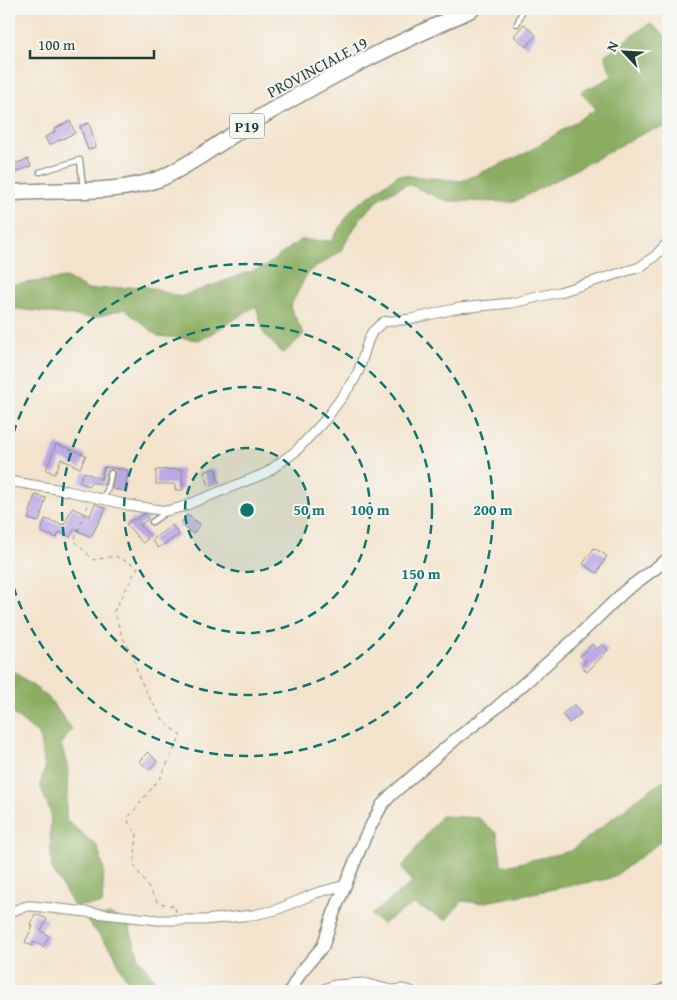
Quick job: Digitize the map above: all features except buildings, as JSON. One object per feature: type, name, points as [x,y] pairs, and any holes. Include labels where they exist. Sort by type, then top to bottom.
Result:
[{"type":"main road","name":"PROVINCIALE 19","points":[[9,193],[48,190],[109,190],[131,187],[161,178],[186,165],[266,114],[312,88],[472,9]]},
{"type":"street","points":[[9,481],[166,511],[182,507],[266,474],[296,452],[325,420],[353,382],[360,370],[372,332],[383,322],[411,319],[459,308],[512,303],[559,292],[640,267],[655,256],[668,242]]},
{"type":"street","points":[[290,991],[301,972],[323,946],[333,915],[374,818],[391,795],[457,738],[510,696],[575,639],[626,590],[668,559]]},
{"type":"street","points":[[9,912],[33,906],[158,920],[204,920],[254,915],[276,910],[316,892],[345,885]]},
{"type":"street","points":[[319,991],[347,984],[364,984],[390,991],[403,989],[411,991]]},
{"type":"lane","points":[[516,24],[523,9]]},
{"type":"lane","points":[[40,172],[80,160],[84,190]]},
{"type":"lane","points":[[96,498],[107,491],[111,473]]},
{"type":"lane","points":[[152,522],[166,511]]},
{"type":"lane","points":[[653,991],[668,984]]},
{"type":"path","points":[[96,498],[74,541],[94,560],[115,556],[138,568],[114,610],[122,636],[133,656],[138,675],[151,701],[164,721],[181,736],[160,778],[128,818],[128,824],[137,834],[134,865],[158,902],[174,906],[179,920]]},
{"type":"path","points":[[9,948],[15,950]]},
{"type":"green space","points":[[650,23],[668,38],[668,126],[648,131],[514,202],[446,201],[408,184],[383,196],[361,217],[340,252],[308,272],[290,307],[304,334],[283,354],[264,334],[256,306],[201,340],[158,336],[124,309],[93,318],[9,308],[9,285],[66,278],[88,290],[144,286],[180,297],[266,266],[300,240],[331,241],[353,208],[398,175],[462,181],[526,153],[596,109],[581,92],[612,77],[605,55]]},
{"type":"green space","points":[[9,668],[48,697],[72,729],[61,744],[68,769],[66,820],[97,846],[104,870],[102,904],[74,906],[52,869],[51,814],[40,785],[45,768],[39,735],[9,711]]},
{"type":"green space","points":[[668,778],[668,836],[612,878],[480,903],[462,901],[446,920],[413,904],[382,924],[371,915],[412,883],[402,867],[441,816],[479,818],[497,834],[502,867],[571,851],[642,795]]},
{"type":"green space","points":[[109,914],[128,922],[139,958],[162,991],[137,991],[123,974],[113,951],[87,921]]}]
